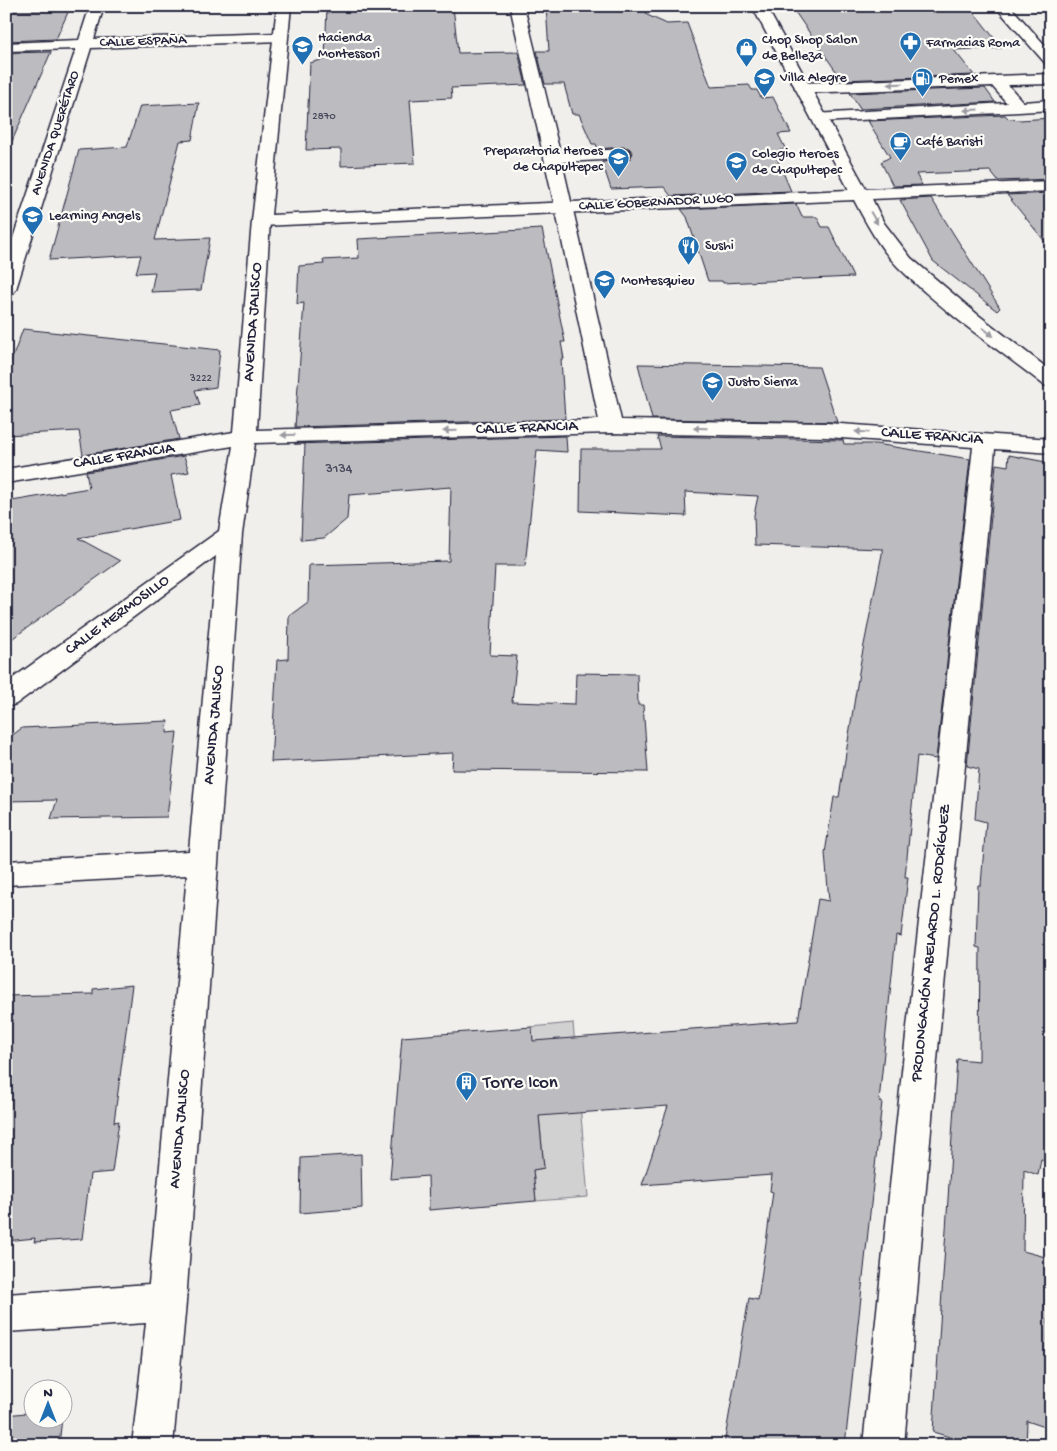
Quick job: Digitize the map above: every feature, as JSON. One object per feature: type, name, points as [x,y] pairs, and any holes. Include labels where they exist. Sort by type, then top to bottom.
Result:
[{"type":"street","name":"AVENIDA QUERÉTARO","points":[[6,289],[97,6]]},
{"type":"street","name":"AVENIDA JALISCO","points":[[152,1445],[167,1302],[230,534],[246,437],[261,221],[284,6]]},
{"type":"street","points":[[517,6],[564,207],[611,426]]},
{"type":"street","points":[[758,6],[820,117],[876,224],[904,262],[970,318],[1051,381]]},
{"type":"street","points":[[1002,6],[1051,61]]},
{"type":"street","name":"CALLE ESPAÑA","points":[[6,47],[280,37]]},
{"type":"street","points":[[803,88],[1051,78]]},
{"type":"street","points":[[996,81],[1019,107]]},
{"type":"street","points":[[820,117],[1051,105]]},
{"type":"street","points":[[552,158],[623,154]]},
{"type":"street","name":"CALLE GOBERNADOR LUGO","points":[[261,221],[1051,186]]},
{"type":"street","name":"CALLE FRANCIA","points":[[6,476],[246,437],[611,426],[826,430],[1051,446]]},
{"type":"street","name":"PROLONGACIÓN ABELARDO L. RODRÍGUEZ","points":[[883,1445],[918,1080],[984,441]]},
{"type":"street","name":"CALLE HERMOSILLO","points":[[6,698],[230,534]]},
{"type":"street","points":[[6,873],[204,862]]},
{"type":"street","points":[[6,1314],[167,1302]]},
{"type":"shaded area","points":[[573,1023],[588,1197],[536,1201],[533,1170],[544,1168],[531,1027]]},
{"type":"building","points":[[327,6],[453,6],[458,53],[518,52],[526,85],[451,88],[452,98],[410,100],[415,163],[341,166],[341,149],[306,150],[310,63],[325,59]]},
{"type":"building","points":[[546,6],[643,6],[647,15],[667,24],[687,23],[711,87],[749,85],[752,90],[757,90],[761,98],[773,97],[791,133],[778,134],[786,150],[780,150],[784,158],[777,158],[791,191],[671,196],[664,187],[611,189],[602,162],[629,160],[633,153],[629,148],[623,147],[598,149],[596,144],[592,144],[579,114],[572,114],[564,84],[545,84],[537,51],[549,51]]},
{"type":"building","points":[[791,6],[969,6],[1002,48],[954,50],[974,75],[842,80]]},
{"type":"building","points":[[69,10],[56,39],[6,41],[6,11]]},
{"type":"building","points":[[51,52],[6,155],[6,53]]},
{"type":"building","name":"Pemex","points":[[985,88],[995,102],[860,109],[850,93]]},
{"type":"building","points":[[199,103],[192,140],[180,141],[155,240],[210,238],[201,290],[151,292],[155,272],[136,273],[141,255],[49,260],[79,150],[127,147],[140,106]]},
{"type":"building","points":[[1005,115],[1009,119],[1020,120],[1051,118],[1051,179],[998,181],[990,171],[916,174],[922,185],[893,186],[881,162],[890,157],[868,121]]},
{"type":"building","points":[[1051,193],[1051,249],[1007,195]]},
{"type":"building","points":[[931,198],[1000,308],[997,311],[933,261],[900,200]]},
{"type":"building","points":[[796,204],[802,217],[817,217],[822,227],[829,227],[853,277],[723,283],[722,281],[708,281],[687,217],[681,209]]},
{"type":"building","points":[[542,229],[565,342],[561,342],[564,359],[561,359],[565,419],[295,427],[304,303],[297,304],[299,266],[324,264],[323,260],[359,258],[358,239]]},
{"type":"building","points":[[23,329],[220,350],[216,387],[195,390],[200,405],[171,410],[179,439],[83,455],[79,431],[6,435],[6,375]]},
{"type":"building","points":[[638,364],[819,367],[837,422],[652,419]]},
{"type":"building","points":[[566,436],[567,452],[537,450],[525,566],[495,566],[490,655],[517,656],[512,702],[575,704],[576,673],[637,674],[638,705],[643,705],[648,772],[452,770],[453,753],[271,762],[277,660],[288,659],[289,616],[308,602],[309,565],[449,561],[451,487],[349,495],[347,519],[324,538],[301,540],[305,444],[294,444]]},
{"type":"building","points":[[657,436],[843,440],[844,444],[876,444],[970,459],[936,759],[917,756],[905,877],[908,877],[901,936],[896,935],[879,1101],[882,1102],[845,1445],[724,1445],[749,1298],[758,1300],[773,1192],[770,1191],[772,1175],[642,1185],[668,1106],[539,1116],[544,1168],[533,1170],[536,1201],[429,1210],[428,1176],[390,1179],[402,1037],[532,1027],[533,1041],[798,1021],[818,899],[829,901],[825,853],[834,797],[839,797],[861,660],[883,549],[755,545],[754,515],[758,496],[685,492],[686,516],[580,511],[581,449],[661,449]]},
{"type":"building","points":[[1009,455],[1051,463],[1049,718],[1051,719],[1051,835],[1049,835],[1051,1161],[1041,1159],[1038,1175],[1024,1170],[1023,1251],[1049,1258],[1046,1400],[1045,1427],[1027,1421],[1026,1445],[976,1445],[933,1432],[957,1059],[979,1061],[980,948],[976,947],[978,885],[981,885],[986,822],[975,819],[979,769],[967,766],[996,464],[1008,466]]},
{"type":"building","points":[[184,456],[189,472],[171,475],[180,520],[78,538],[120,561],[6,643],[6,502],[89,488],[86,472]]},
{"type":"building","points":[[168,721],[167,733],[177,732],[167,817],[51,819],[57,800],[6,801],[6,740],[22,728]]},
{"type":"building","points":[[132,985],[114,1122],[119,1121],[112,1172],[90,1174],[82,1239],[34,1242],[35,1238],[6,1241],[6,996],[93,994],[93,989]]},
{"type":"building","points":[[361,1154],[362,1208],[300,1213],[301,1158]]},
{"type":"building","points":[[22,1413],[22,1428],[61,1428],[59,1445],[6,1445],[6,1415]]},
{"type":"place","name":"Farmacias Roma","points":[[910,62]]},
{"type":"place","name":"Hacienda Montessori","points":[[302,65]]},
{"type":"place","name":"Chop Shop Salon de Belleza","points":[[746,67]]},
{"type":"place","name":"Villa Alegre","points":[[764,97]]},
{"type":"place","name":"Pemex","points":[[923,98]]},
{"type":"place","name":"Café Baristi","points":[[900,161]]},
{"type":"place","name":"Preparatoria Heroes de Chapultepec","points":[[619,178]]},
{"type":"place","name":"Colegio Heroes de Chapultepec","points":[[736,181]]},
{"type":"place","name":"Learning Angels","points":[[33,235]]},
{"type":"place","name":"Sushi","points":[[689,265]]},
{"type":"place","name":"Montesquieu","points":[[605,300]]},
{"type":"place","name":"Justo Sierra","points":[[712,401]]},
{"type":"place","name":"Torre Icon","points":[[467,1102]]}]
